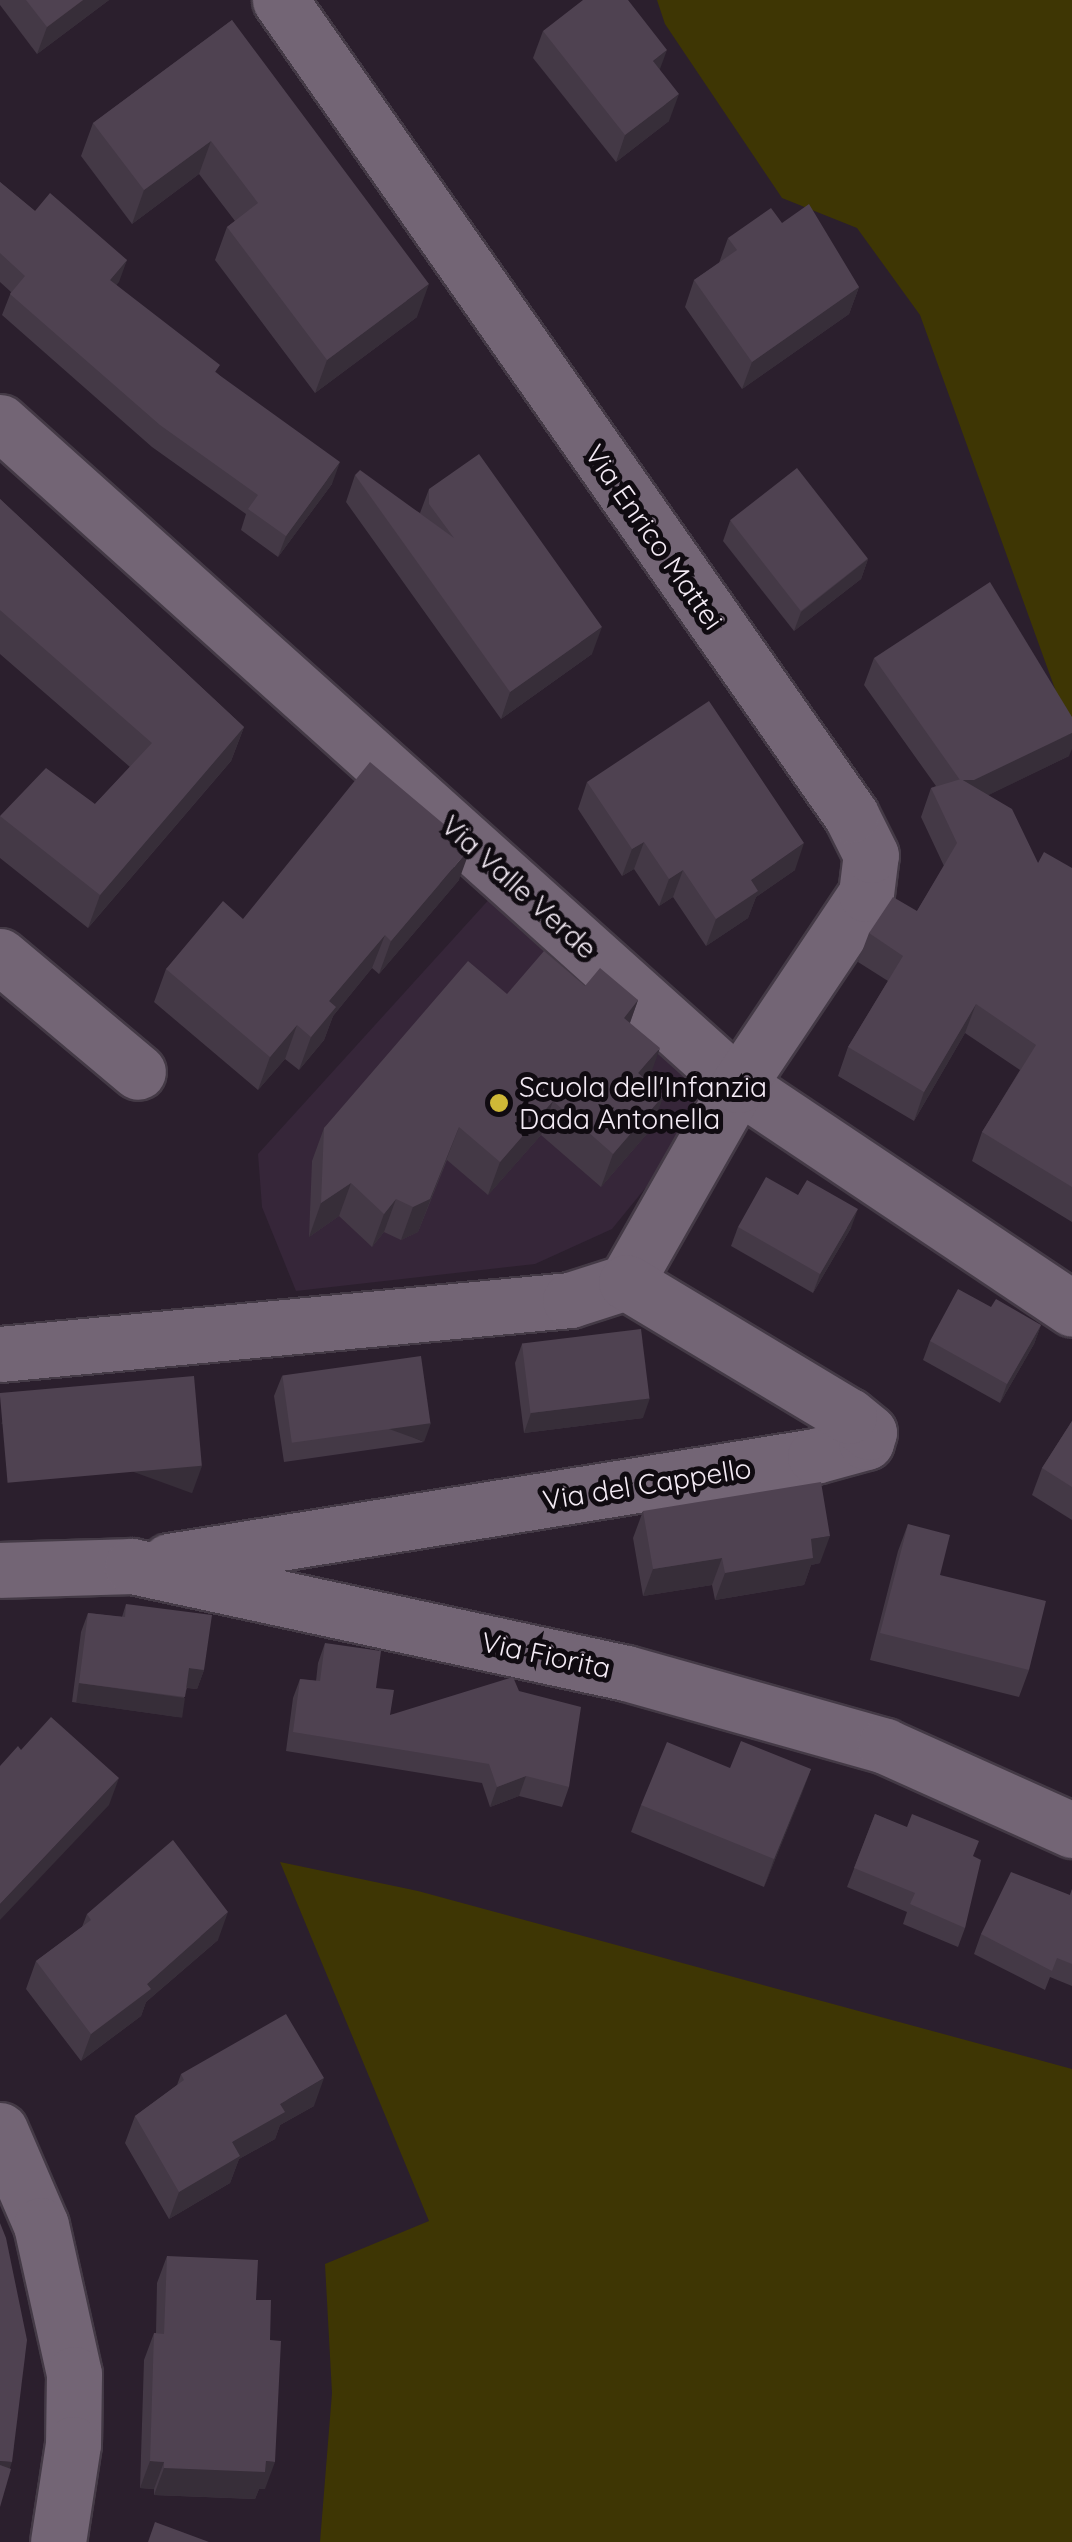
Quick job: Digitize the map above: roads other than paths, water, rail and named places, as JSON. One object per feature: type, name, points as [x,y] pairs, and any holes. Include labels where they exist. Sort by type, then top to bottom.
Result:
[{"type":"street","name":"Via Enrico Mattei","points":[[280,0],[851,815],[871,856],[866,894],[738,1085]]},
{"type":"street","name":"Via Valle Verde","points":[[0,422],[738,1085],[1072,1309]]},
{"type":"street","points":[[0,956],[138,1072]]},
{"type":"street","points":[[0,1354],[570,1300],[626,1282],[738,1085]]},
{"type":"street","name":"Via del Cappello","points":[[132,1566],[815,1456],[866,1442],[869,1432],[850,1416],[626,1282]]},
{"type":"street","name":"Via Fiorita","points":[[0,1570],[132,1566],[626,1673],[884,1746],[1072,1830]]},
{"type":"street","points":[[0,2130],[40,2225],[74,2374],[73,2444],[58,2542]]},
{"type":"place","name":"Scuola dell'Infanzia Dada Antonella","points":[[499,1103]]}]
